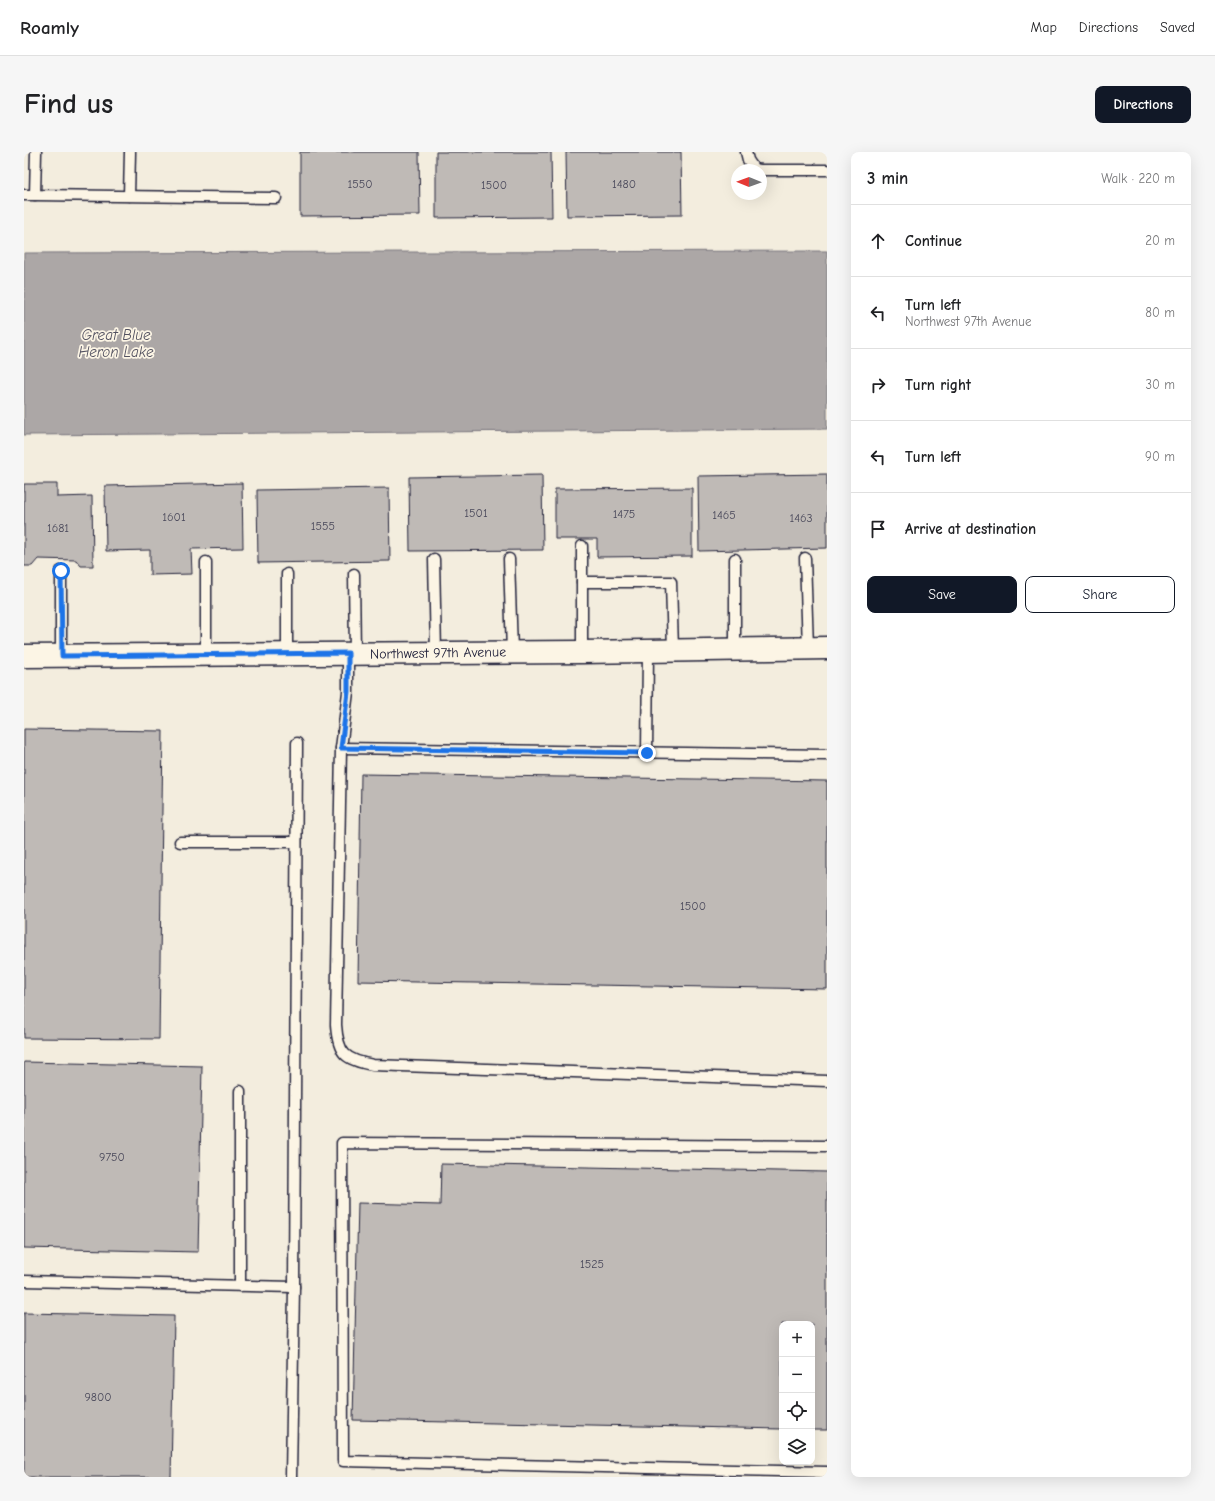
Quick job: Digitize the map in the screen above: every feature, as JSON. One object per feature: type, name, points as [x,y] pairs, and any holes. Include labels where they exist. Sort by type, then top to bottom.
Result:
[{"type":"street","name":"Northwest 97th Avenue","points":[[24,656],[582,652],[818,648]]},
{"type":"lane","points":[[36,152],[36,195]]},
{"type":"lane","points":[[129,196],[130,152]]},
{"type":"lane","points":[[746,152],[751,164]]},
{"type":"lane","points":[[767,170],[827,170]]},
{"type":"lane","points":[[24,195],[276,198]]},
{"type":"lane","points":[[582,546],[582,652]]},
{"type":"lane","points":[[434,558],[436,653]]},
{"type":"lane","points":[[805,558],[818,648]]},
{"type":"lane","points":[[509,559],[512,652]]},
{"type":"lane","points":[[735,559],[735,649]]},
{"type":"lane","points":[[206,562],[206,655]]},
{"type":"lane","points":[[61,571],[62,656]]},
{"type":"lane","points":[[287,574],[287,654]]},
{"type":"lane","points":[[354,574],[351,653],[341,748],[336,1024],[337,1041],[343,1053],[360,1063],[373,1065],[827,1081]]},
{"type":"lane","points":[[582,582],[671,582],[673,650]]},
{"type":"lane","points":[[647,753],[648,651]]},
{"type":"lane","points":[[291,1477],[294,1287],[297,743]]},
{"type":"lane","points":[[341,748],[827,755]]},
{"type":"lane","points":[[180,842],[296,842]]},
{"type":"lane","points":[[240,1092],[240,1286]]},
{"type":"lane","points":[[827,1146],[342,1142],[343,1462],[827,1472]]},
{"type":"lane","points":[[24,1281],[294,1287]]},
{"type":"water","name":"Great Blue Heron Lake","points":[[827,251],[827,429],[24,435],[24,253]]},
{"type":"building","points":[[300,152],[419,152],[420,215],[300,216]]},
{"type":"building","points":[[436,152],[551,152],[552,217],[436,218]]},
{"type":"building","points":[[566,152],[681,152],[682,215],[567,216]]},
{"type":"building","points":[[827,474],[827,548],[699,551],[698,476]]},
{"type":"building","points":[[542,475],[543,550],[410,551],[409,477]]},
{"type":"building","points":[[242,483],[243,548],[191,549],[192,574],[150,575],[150,550],[106,551],[105,486]]},
{"type":"building","points":[[24,484],[57,484],[57,497],[92,496],[93,566],[81,566],[76,560],[38,559],[32,566],[24,566]]},
{"type":"building","points":[[389,488],[390,561],[258,563],[257,490]]},
{"type":"building","points":[[692,488],[692,556],[597,557],[597,539],[555,539],[555,489]]},
{"type":"building","points":[[24,729],[163,731],[159,1039],[24,1038]]},
{"type":"building","points":[[361,774],[827,781],[827,989],[358,981]]},
{"type":"building","points":[[24,1062],[202,1066],[198,1252],[24,1248]]},
{"type":"building","points":[[441,1164],[827,1172],[827,1430],[815,1430],[815,1321],[779,1321],[779,1429],[353,1420],[358,1203],[440,1205]]},
{"type":"building","points":[[24,1313],[174,1316],[171,1477],[24,1477]]},
{"type":"route","points":[[61,571],[62,656],[348,653],[348,692],[341,748],[647,753]]}]
